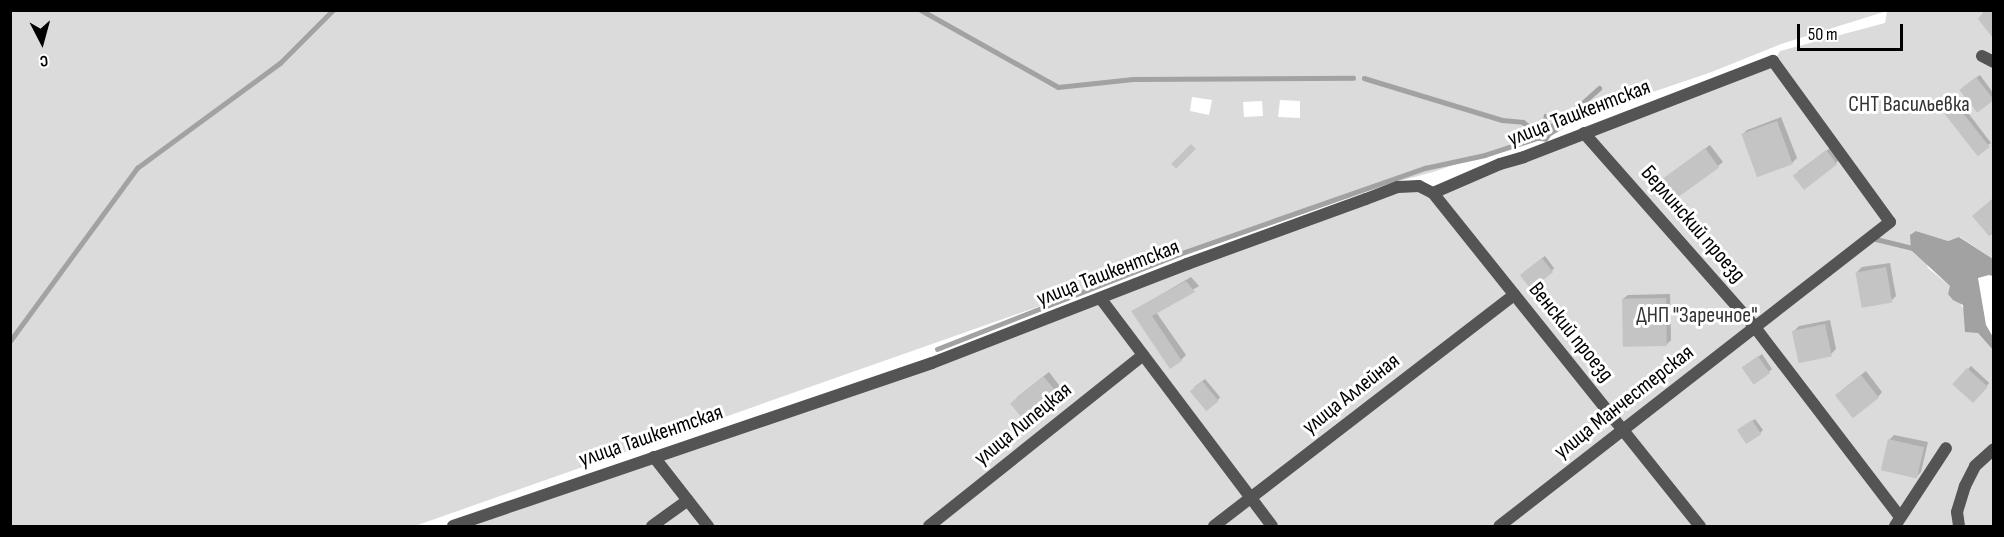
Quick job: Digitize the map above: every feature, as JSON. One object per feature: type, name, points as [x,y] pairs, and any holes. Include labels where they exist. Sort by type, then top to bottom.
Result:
[{"type":"street","name":"улица Ташкентская","points":[[453,526],[932,363],[1187,264],[1398,188],[1419,186],[1433,193],[1500,164],[1524,157],[1773,61],[1890,222]]},
{"type":"street","name":"Берлинский проезд","points":[[1584,133],[1754,326],[1898,522]]},
{"type":"street","name":"Венский проезд","points":[[1433,193],[1700,526]]},
{"type":"street","name":"улица Манчестерская","points":[[1499,526],[1890,222]]},
{"type":"street","name":"улица Аллейная","points":[[1214,526],[1514,296]]},
{"type":"street","points":[[1101,299],[1272,526]]},
{"type":"street","name":"улица Липецкая","points":[[929,526],[1143,355]]},
{"type":"street","points":[[1898,522],[1946,448]]},
{"type":"street","points":[[1959,526],[1957,512],[1965,486],[1975,466],[1994,449]]},
{"type":"street","points":[[654,457],[708,526]]},
{"type":"street","points":[[652,526],[688,500]]},
{"type":"green space","points":[[10,11],[1887,11],[1781,44],[1709,73],[1623,102],[1591,117],[1587,110],[1578,106],[1572,107],[1559,122],[1548,124],[1548,119],[1542,128],[1532,125],[1530,129],[1537,135],[1535,137],[1433,172],[1381,186],[415,526],[11,526]],"holes":[[[1192,97],[1212,100],[1209,115],[1190,111]],[[1280,100],[1300,101],[1300,118],[1278,117]],[[1262,101],[1263,116],[1244,117],[1243,102]]]},
{"type":"green space","name":"ДНП \"Заречное\"","points":[[1887,11],[1993,11],[1993,259],[1960,237],[1948,241],[1916,231],[1928,268],[1950,286],[1978,333],[1993,350],[1993,526],[453,526],[638,463],[1403,187],[1439,191],[1772,65],[1780,51],[1885,23]]},
{"type":"shaded area","points":[[1576,105],[1579,110],[1564,128],[1551,136],[1547,142],[1535,140],[1537,135],[1530,125],[1542,128],[1544,114],[1547,114],[1548,124],[1559,122]]},
{"type":"shaded area","points":[[1916,231],[1948,241],[1959,237],[1993,259],[1993,276],[1978,278],[1986,325],[1993,337],[1993,350],[1978,333],[1965,332],[1963,305],[1953,300],[1948,294],[1950,286],[1911,250],[1910,235]]},
{"type":"building","points":[[1985,10],[1994,10],[1992,37],[1978,19]]},
{"type":"building","points":[[1976,77],[1994,100],[1977,113],[1959,90]]},
{"type":"building","points":[[1952,99],[1990,147],[1978,156],[1940,108]]},
{"type":"building","points":[[1777,121],[1793,164],[1757,177],[1741,134]]},
{"type":"building","points":[[1191,144],[1196,149],[1176,169],[1171,164]]},
{"type":"building","points":[[1705,148],[1719,167],[1677,198],[1663,179]]},
{"type":"building","points":[[1826,150],[1837,164],[1804,190],[1793,176]]},
{"type":"building","points":[[1992,199],[1994,233],[1989,236],[1972,216]]},
{"type":"building","points":[[1542,258],[1553,272],[1531,289],[1520,275]]},
{"type":"building","points":[[1886,267],[1892,302],[1862,308],[1855,272]]},
{"type":"building","points":[[1186,281],[1195,292],[1152,316],[1182,361],[1170,369],[1131,311]]},
{"type":"building","points":[[1666,298],[1667,346],[1623,347],[1622,299]]},
{"type":"building","points":[[1825,324],[1832,356],[1799,363],[1792,331]]},
{"type":"building","points":[[1758,356],[1770,373],[1754,385],[1742,367]]},
{"type":"building","points":[[1967,368],[1988,387],[1973,403],[1952,384]]},
{"type":"building","points":[[1861,375],[1879,398],[1853,418],[1835,395]]},
{"type":"building","points":[[1043,376],[1058,394],[1025,421],[1010,404]]},
{"type":"building","points":[[1202,381],[1219,401],[1206,411],[1190,391]]},
{"type":"building","points":[[1752,420],[1761,434],[1746,444],[1737,430]]},
{"type":"building","points":[[1888,439],[1924,447],[1917,479],[1881,470]]},
{"type":"waterway","points":[[10,341],[137,168],[280,63],[333,10]]},
{"type":"waterway","points":[[921,10],[1058,87],[1133,79],[1353,78]]},
{"type":"waterway","points":[[1364,78],[1502,120],[1523,122],[1535,131]]},
{"type":"waterway","points":[[1576,109],[1599,88]]},
{"type":"waterway","points":[[937,349],[1179,254],[1425,168],[1485,155],[1540,137]]},
{"type":"waterway","points":[[1876,239],[1917,249]]},
{"type":"park label","name":"СНТ Васильевка","points":[[1909,105]]}]
